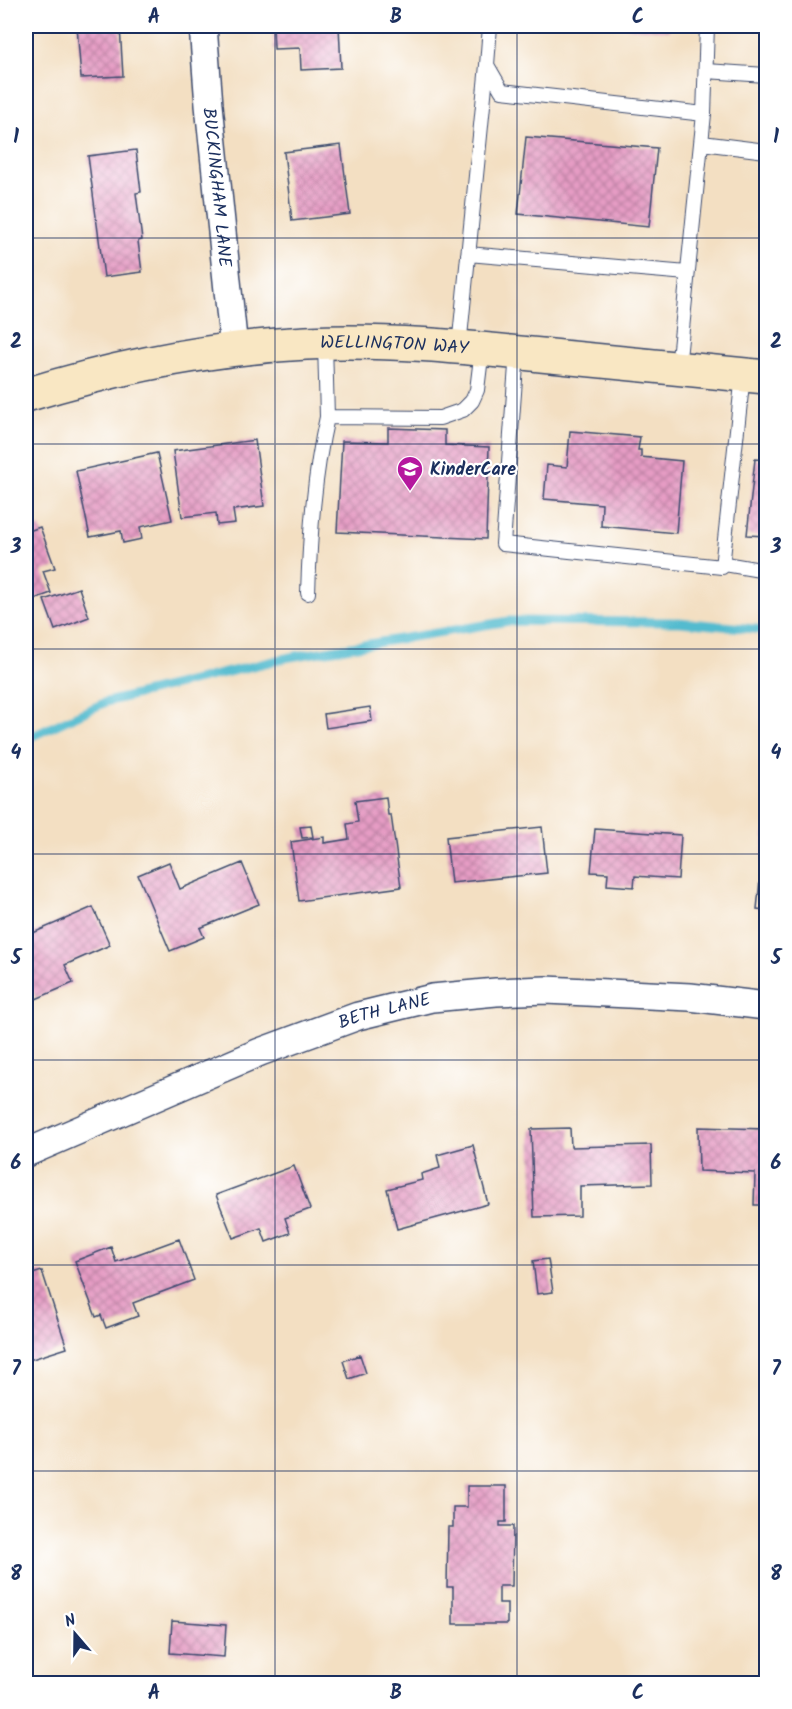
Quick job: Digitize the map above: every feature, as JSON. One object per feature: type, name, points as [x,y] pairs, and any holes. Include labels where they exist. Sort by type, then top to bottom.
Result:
[{"type":"street","name":"BUCKINGHAM LANE","points":[[203,26],[234,349]]},
{"type":"street","name":"WELLINGTON WAY","points":[[26,394],[95,374],[149,363],[234,349],[325,343],[387,343],[470,348],[755,376]]},
{"type":"street","name":"BETH LANE","points":[[26,1153],[260,1052],[358,1016],[432,998],[546,990],[690,996],[766,1006]]},
{"type":"lane","points":[[327,417],[440,418],[463,410],[472,401],[477,390],[470,348],[468,254],[490,26]]},
{"type":"lane","points":[[678,368],[702,143],[708,26]]},
{"type":"lane","points":[[487,65],[502,91],[704,114]]},
{"type":"lane","points":[[706,71],[766,75]]},
{"type":"lane","points":[[702,143],[766,151]]},
{"type":"lane","points":[[468,254],[687,273]]},
{"type":"lane","points":[[308,593],[312,508],[318,454],[327,417],[325,343]]},
{"type":"lane","points":[[517,352],[503,544],[722,567],[725,564],[766,571]]},
{"type":"lane","points":[[722,567],[755,376]]},
{"type":"building","points":[[77,26],[120,26],[123,76],[81,78]]},
{"type":"building","points":[[273,26],[339,26],[341,68],[301,70],[300,48],[274,49]]},
{"type":"building","points":[[670,26],[670,31],[623,27]]},
{"type":"building","points":[[526,137],[657,148],[649,227],[518,214]]},
{"type":"building","points":[[341,145],[350,214],[292,221],[284,152]]},
{"type":"building","points":[[136,150],[141,192],[136,193],[142,240],[138,241],[142,272],[104,277],[88,156]]},
{"type":"building","points":[[388,428],[445,430],[445,445],[489,447],[486,539],[337,532],[342,441],[388,442]]},
{"type":"building","points":[[570,431],[640,437],[638,450],[641,450],[641,457],[682,461],[676,533],[601,526],[602,504],[544,499],[547,465],[567,467]]},
{"type":"building","points":[[255,440],[264,506],[233,510],[235,523],[217,525],[216,513],[182,517],[173,451]]},
{"type":"building","points":[[157,453],[172,520],[140,527],[142,539],[123,543],[121,531],[90,537],[76,471]]},
{"type":"building","points":[[755,459],[766,460],[766,536],[747,535]]},
{"type":"building","points":[[40,527],[55,568],[43,571],[51,593],[26,602],[26,532]]},
{"type":"building","points":[[79,588],[89,617],[55,630],[44,600]]},
{"type":"building","points":[[370,707],[372,721],[326,728],[324,714]]},
{"type":"building","points":[[386,797],[388,815],[391,815],[401,887],[299,901],[291,842],[324,837],[324,843],[349,839],[347,824],[358,822],[355,801]]},
{"type":"building","points":[[311,826],[313,837],[302,838],[300,827]]},
{"type":"building","points":[[542,827],[547,873],[451,883],[446,837]]},
{"type":"building","points":[[595,829],[681,835],[678,879],[635,876],[634,887],[607,885],[608,873],[591,872]]},
{"type":"building","points":[[766,830],[766,910],[757,909]]},
{"type":"building","points":[[169,862],[180,889],[242,863],[259,904],[200,928],[204,937],[170,951],[138,875]]},
{"type":"building","points":[[93,907],[110,945],[65,965],[73,983],[36,999],[27,977],[29,977],[26,970],[26,936]]},
{"type":"building","points":[[698,1127],[765,1129],[766,1205],[754,1205],[755,1173],[699,1171]]},
{"type":"building","points":[[570,1128],[571,1147],[651,1145],[652,1184],[580,1186],[580,1216],[534,1217],[531,1129]]},
{"type":"building","points":[[473,1145],[488,1204],[397,1229],[387,1189],[422,1180],[421,1174],[440,1168],[437,1155]]},
{"type":"building","points":[[294,1166],[310,1209],[285,1218],[290,1233],[266,1242],[261,1228],[233,1238],[216,1195]]},
{"type":"building","points":[[179,1239],[194,1280],[133,1303],[138,1316],[106,1328],[101,1315],[96,1317],[75,1261],[111,1247],[116,1262]]},
{"type":"building","points":[[548,1259],[553,1292],[537,1294],[533,1261]]},
{"type":"building","points":[[42,1271],[67,1348],[26,1361],[26,1276]]},
{"type":"building","points":[[360,1355],[366,1373],[349,1379],[343,1361]]},
{"type":"building","points":[[467,1486],[506,1486],[506,1522],[500,1522],[500,1526],[513,1526],[512,1586],[499,1586],[499,1603],[507,1603],[507,1624],[453,1624],[453,1587],[447,1587],[448,1527],[453,1527],[453,1507],[467,1507]]},
{"type":"building","points":[[172,1621],[226,1625],[224,1657],[170,1653]]},
{"type":"waterway","points":[[26,739],[106,702],[290,657],[509,621],[679,622],[766,630]]},
{"type":"place","name":"KinderCare","points":[[410,492]]}]
